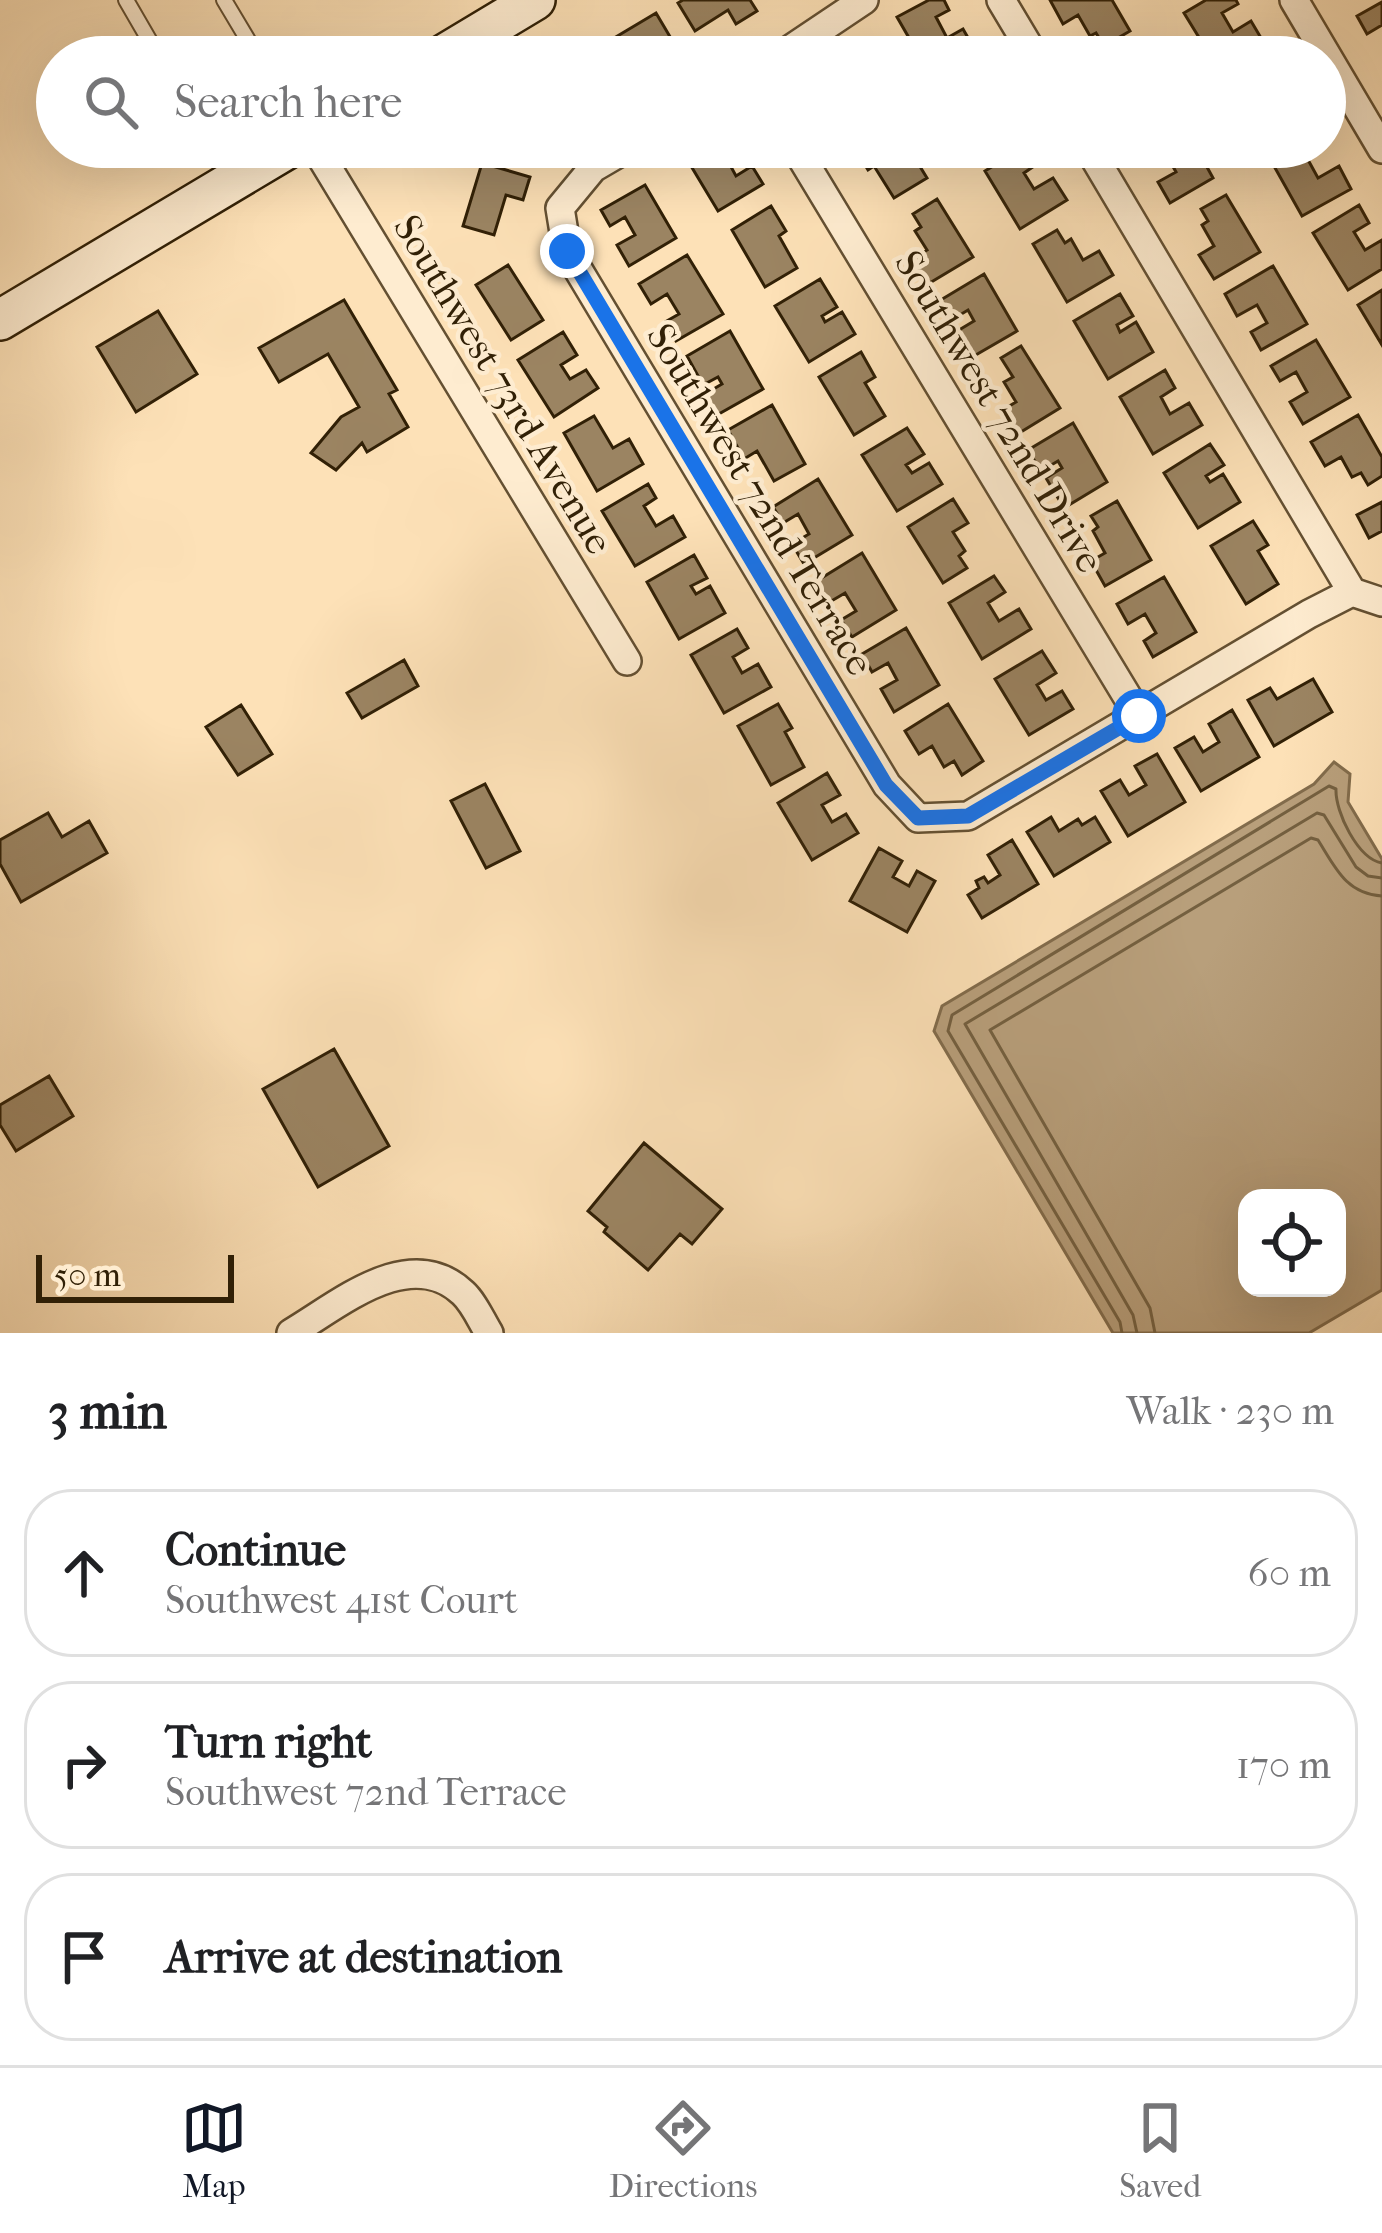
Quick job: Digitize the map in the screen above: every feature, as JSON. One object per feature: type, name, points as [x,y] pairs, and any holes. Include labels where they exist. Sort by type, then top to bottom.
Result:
[{"type":"street","points":[[475,36],[535,0]]},
{"type":"street","points":[[810,36],[864,0]]},
{"type":"street","points":[[1001,0],[1022,36]]},
{"type":"street","points":[[1303,3],[1321,36]]},
{"type":"street","points":[[1346,82],[1382,149]]},
{"type":"street","points":[[0,320],[255,168]]},
{"type":"street","name":"Southwest 73rd Avenue","points":[[328,168],[627,661]]},
{"type":"street","name":"Southwest 72nd Terrace","points":[[593,168],[560,208],[567,251],[886,785],[918,818],[968,816],[1139,716]]},
{"type":"street","name":"Southwest 72nd Drive","points":[[808,168],[1139,716]]},
{"type":"street","points":[[1100,168],[1352,592],[1382,602]]},
{"type":"street","points":[[1139,716],[1352,592]]},
{"type":"street","points":[[291,1333],[364,1289],[422,1271],[445,1278],[463,1293],[489,1333]]},
{"type":"lane","points":[[126,0],[147,36]]},
{"type":"lane","points":[[224,0],[245,36]]},
{"type":"water","points":[[1334,762],[1350,774],[1348,802],[1382,859],[1382,1290],[1309,1333],[1113,1333],[934,1031],[942,1006],[1314,784]]},
{"type":"building","points":[[750,0],[757,11],[736,24],[728,10],[695,31],[678,3]]},
{"type":"building","points":[[929,0],[944,0],[949,10],[936,17],[946,36],[908,36],[897,17]]},
{"type":"building","points":[[1050,0],[1112,0],[1130,31],[1121,36],[1090,36],[1078,15],[1063,24]]},
{"type":"building","points":[[1206,0],[1236,0],[1238,4],[1222,13],[1233,32],[1251,21],[1260,36],[1198,36],[1184,13]]},
{"type":"building","points":[[1382,2],[1382,25],[1367,34],[1357,16]]},
{"type":"building","points":[[656,13],[670,36],[617,36]]},
{"type":"building","points":[[480,168],[530,177],[523,200],[506,195],[494,235],[463,226]]},
{"type":"building","points":[[692,168],[732,168],[736,176],[753,168],[763,184],[718,211]]},
{"type":"building","points":[[875,168],[921,168],[927,178],[894,198]]},
{"type":"building","points":[[1031,168],[1024,173],[1034,189],[1053,178],[1067,200],[1020,229],[985,171]]},
{"type":"building","points":[[1174,168],[1208,168],[1213,178],[1170,203],[1158,182],[1176,172]]},
{"type":"building","points":[[1275,168],[1313,168],[1318,178],[1340,168],[1351,189],[1302,216]]},
{"type":"building","points":[[645,185],[676,238],[629,266],[617,245],[635,235],[625,217],[610,226],[601,210]]},
{"type":"building","points":[[1226,195],[1260,252],[1214,279],[1199,255],[1214,246],[1202,225],[1208,221],[1201,209]]},
{"type":"building","points":[[937,199],[973,257],[928,284],[912,259],[927,250],[915,231],[921,227],[913,214]]},
{"type":"building","points":[[1359,205],[1369,223],[1354,232],[1365,250],[1382,240],[1382,269],[1348,290],[1313,233]]},
{"type":"building","points":[[771,206],[786,231],[779,236],[797,268],[765,287],[732,230]]},
{"type":"building","points":[[1057,230],[1065,243],[1071,239],[1083,260],[1099,251],[1113,275],[1067,302],[1033,244]]},
{"type":"building","points":[[687,255],[723,314],[676,341],[665,322],[679,314],[667,294],[651,304],[639,284]]},
{"type":"building","points":[[508,265],[543,320],[511,340],[476,285]]},
{"type":"building","points":[[1273,266],[1307,324],[1261,350],[1251,332],[1267,323],[1257,305],[1237,316],[1225,294]]},
{"type":"building","points":[[984,274],[1017,331],[974,356],[959,330],[974,321],[968,310],[950,321],[939,301]]},
{"type":"building","points":[[820,279],[837,307],[822,316],[825,322],[842,312],[855,334],[809,362],[775,306]]},
{"type":"building","points":[[1382,290],[1382,345],[1358,305]]},
{"type":"building","points":[[1120,294],[1133,316],[1117,325],[1120,332],[1136,322],[1153,352],[1108,379],[1074,321]]},
{"type":"building","points":[[344,300],[397,390],[389,394],[408,427],[367,452],[362,443],[336,470],[311,453],[341,417],[359,407],[328,354],[279,382],[259,348]]},
{"type":"building","points":[[158,311],[197,374],[136,412],[97,347]]},
{"type":"building","points":[[730,331],[763,389],[717,415],[705,394],[722,384],[718,377],[703,385],[687,356]]},
{"type":"building","points":[[563,332],[577,355],[561,365],[570,379],[586,370],[598,388],[554,417],[518,360]]},
{"type":"building","points":[[1316,340],[1350,397],[1303,424],[1290,402],[1307,392],[1296,372],[1280,381],[1271,366]]},
{"type":"building","points":[[1021,346],[1060,408],[1016,435],[1001,411],[1016,402],[1004,382],[1013,377],[1001,358]]},
{"type":"building","points":[[861,352],[875,377],[865,383],[885,416],[854,435],[819,377]]},
{"type":"building","points":[[1165,370],[1175,388],[1161,397],[1170,414],[1189,403],[1202,425],[1153,454],[1120,397]]},
{"type":"building","points":[[772,405],[805,464],[774,481],[757,451],[744,459],[728,430]]},
{"type":"building","points":[[1358,415],[1382,457],[1382,476],[1368,485],[1361,473],[1352,477],[1341,457],[1325,466],[1311,442]]},
{"type":"building","points":[[594,416],[613,448],[629,439],[643,464],[597,491],[564,433]]},
{"type":"building","points":[[1073,423],[1107,482],[1064,508],[1046,478],[1062,468],[1058,461],[1041,471],[1028,450]]},
{"type":"building","points":[[907,428],[924,454],[906,465],[912,473],[929,463],[942,484],[897,511],[862,455]]},
{"type":"building","points":[[1210,444],[1224,465],[1206,476],[1210,482],[1223,474],[1240,502],[1198,528],[1164,473]]},
{"type":"building","points":[[818,479],[852,535],[804,564],[792,544],[809,534],[798,514],[783,523],[773,507]]},
{"type":"building","points":[[648,484],[656,498],[644,506],[656,526],[673,516],[685,537],[635,566],[602,511]]},
{"type":"building","points":[[953,499],[968,523],[953,532],[965,551],[959,556],[967,568],[943,583],[908,527]]},
{"type":"building","points":[[1117,501],[1151,560],[1105,586],[1091,561],[1105,553],[1091,516]]},
{"type":"building","points":[[1382,502],[1382,531],[1369,538],[1357,515]]},
{"type":"building","points":[[1253,521],[1268,545],[1258,551],[1278,584],[1246,604],[1211,546]]},
{"type":"building","points":[[862,553],[896,610],[852,637],[841,620],[856,611],[845,593],[828,603],[815,582]]},
{"type":"building","points":[[694,555],[707,578],[691,586],[696,594],[710,586],[725,613],[679,639],[647,582]]},
{"type":"building","points":[[994,576],[1005,592],[988,603],[999,621],[1019,609],[1031,629],[982,659],[949,603]]},
{"type":"building","points":[[1164,577],[1196,632],[1153,657],[1144,641],[1156,633],[1145,614],[1128,624],[1117,604]]},
{"type":"building","points":[[906,628],[939,685],[894,712],[881,689],[897,680],[888,663],[872,672],[862,654]]},
{"type":"building","points":[[737,629],[748,648],[733,657],[742,673],[758,664],[771,687],[724,713],[691,655]]},
{"type":"building","points":[[1042,651],[1056,673],[1037,685],[1046,700],[1062,691],[1073,709],[1029,735],[995,679]]},
{"type":"building","points":[[404,660],[418,686],[362,718],[347,693]]},
{"type":"building","points":[[1313,679],[1332,712],[1274,746],[1248,700],[1270,688],[1277,699]]},
{"type":"building","points":[[778,704],[792,728],[785,732],[804,767],[771,785],[738,726]]},
{"type":"building","points":[[948,704],[983,761],[962,775],[954,761],[944,767],[932,746],[919,754],[905,731]]},
{"type":"building","points":[[241,705],[272,754],[238,775],[206,727]]},
{"type":"building","points":[[1232,710],[1259,757],[1201,791],[1175,748],[1194,737],[1203,752],[1219,742],[1209,724]]},
{"type":"building","points":[[1157,754],[1185,802],[1128,836],[1101,791],[1120,780],[1129,795],[1146,785],[1135,766]]},
{"type":"building","points":[[827,773],[840,795],[822,805],[832,822],[846,814],[858,833],[812,860],[778,803]]},
{"type":"building","points":[[485,784],[520,851],[486,868],[451,801]]},
{"type":"building","points":[[48,813],[62,837],[89,821],[107,853],[21,902],[0,864],[0,840]]},
{"type":"building","points":[[1051,817],[1059,831],[1078,819],[1082,825],[1095,817],[1110,842],[1054,876],[1027,832]]},
{"type":"building","points":[[1012,840],[1038,884],[982,918],[968,895],[979,888],[976,881],[984,877],[988,883],[1000,875],[988,855]]},
{"type":"building","points":[[879,848],[902,861],[893,877],[909,886],[917,871],[935,881],[907,932],[850,901]]},
{"type":"building","points":[[334,1049],[389,1146],[318,1187],[263,1089]]},
{"type":"building","points":[[49,1076],[73,1116],[16,1151],[0,1125],[0,1105]]},
{"type":"building","points":[[644,1143],[722,1209],[692,1244],[680,1234],[648,1270],[604,1232],[607,1227],[588,1211]]},
{"type":"route","points":[[567,251],[886,785],[918,818],[968,816],[1139,716]]}]
